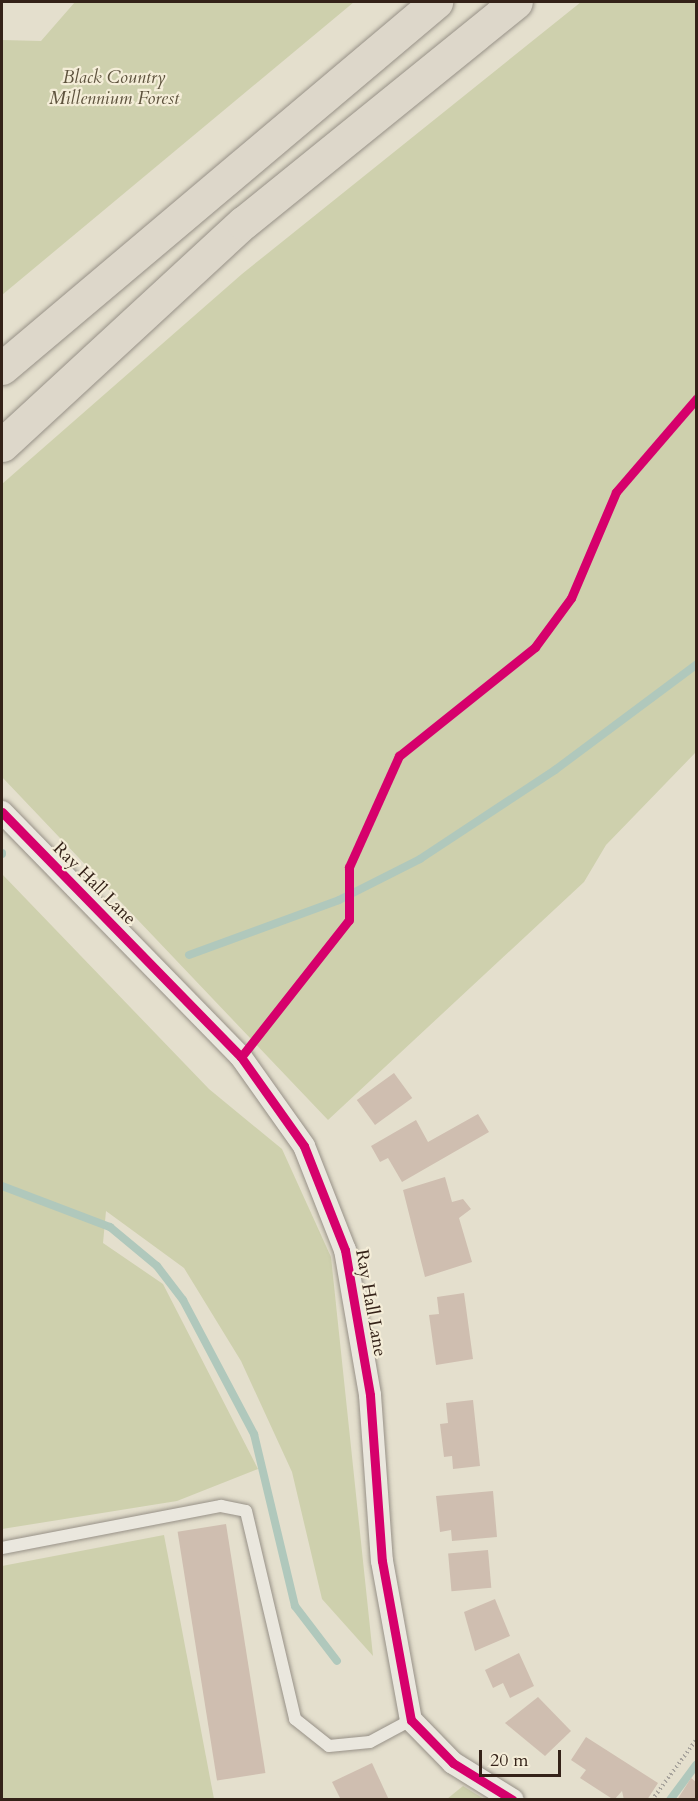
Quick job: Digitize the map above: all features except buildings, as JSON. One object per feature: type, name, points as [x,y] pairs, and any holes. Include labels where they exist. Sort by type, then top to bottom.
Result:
[{"type":"highway","points":[[7,363],[436,2]]},
{"type":"highway","points":[[2,445],[243,223],[516,2]]},
{"type":"street","name":"Ray Hall Lane","points":[[2,812],[241,1057],[304,1146],[345,1250],[370,1395],[384,1573],[411,1720]]},
{"type":"street","points":[[411,1720],[453,1763],[513,1800]]},
{"type":"lane","points":[[2,1548],[221,1506],[246,1511],[294,1719],[329,1746],[370,1742],[411,1720]]},
{"type":"path","points":[[652,1800],[696,1740]]},
{"type":"green space","name":"Black Country Millennium Forest","points":[[75,2],[354,2],[2,295],[2,40],[41,41]]},
{"type":"green space","points":[[581,2],[696,2],[696,752],[606,845],[584,882],[328,1120],[2,777],[2,484],[242,274]]},
{"type":"green space","points":[[2,874],[209,1089],[282,1149],[331,1257],[373,1656],[322,1599],[292,1472],[241,1361],[184,1268],[106,1211],[103,1243],[163,1284],[258,1469],[177,1501],[2,1529]]},
{"type":"green space","points":[[164,1535],[214,1799],[2,1799],[2,1566]]},
{"type":"green space","points":[[463,1786],[484,1799],[447,1799]]},
{"type":"waterway","points":[[189,955],[339,900],[420,859],[555,770],[696,665]]},
{"type":"waterway","points":[[2,1186],[110,1227],[157,1266],[183,1300],[254,1434],[295,1606],[337,1661]]},
{"type":"waterway","points":[[670,1800],[696,1765]]},
{"type":"cycle path","points":[[241,1057],[349,920],[349,867],[399,756],[535,647],[571,598],[616,492],[696,399]]},
{"type":"cycle path","points":[[2,812],[241,1057],[304,1146],[345,1250],[370,1395],[382,1561],[411,1720],[453,1763],[513,1800]]}]
